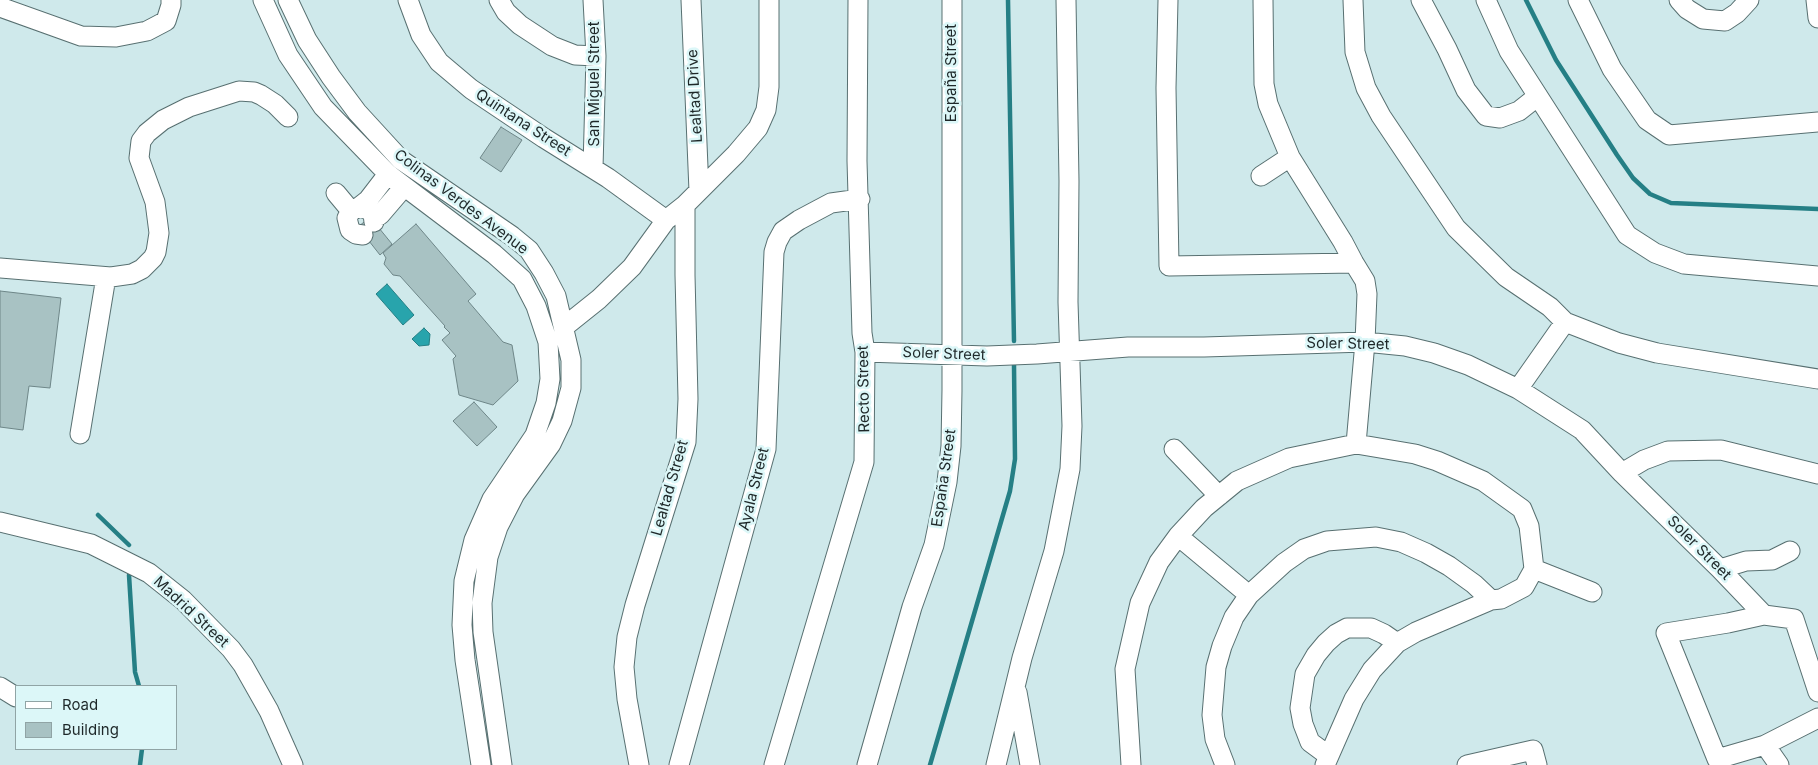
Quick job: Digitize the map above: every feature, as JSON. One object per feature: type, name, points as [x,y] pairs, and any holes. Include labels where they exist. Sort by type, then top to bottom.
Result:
[{"type":"street","points":[[0,7],[81,36],[116,36],[147,31],[166,21],[171,0]]},
{"type":"street","name":"Colinas Verdes Avenue","points":[[264,0],[288,55],[322,107],[388,174],[494,254],[522,278],[536,306],[548,342],[550,378],[546,403],[535,435],[492,499],[474,540],[464,582],[462,624],[465,660],[481,765]]},
{"type":"street","name":"Colinas Verdes Avenue","points":[[288,0],[307,40],[357,112],[401,160],[512,236],[529,250],[556,296],[571,360],[571,388],[562,421],[551,444],[515,494],[498,527],[488,557],[482,603],[483,632],[502,765]]},
{"type":"street","name":"Quintana Street","points":[[408,0],[421,35],[439,62],[471,89],[536,133],[593,168],[666,220]]},
{"type":"street","points":[[499,0],[506,12],[520,25],[552,46],[575,55],[596,56]]},
{"type":"street","name":"San Miguel Street","points":[[593,168],[596,56],[594,0]]},
{"type":"street","name":"Lealtad Drive","points":[[690,0],[699,191]]},
{"type":"street","points":[[564,327],[599,299],[632,267],[666,220],[685,205],[736,154],[758,128],[766,110],[769,87],[769,0]]},
{"type":"street","name":"Recto Street","points":[[774,765],[864,462],[865,352],[862,333],[860,199],[857,161],[858,0]]},
{"type":"street","name":"España Street","points":[[867,765],[912,607],[936,536],[951,446],[952,0]]},
{"type":"street","points":[[996,765],[1038,600],[1054,551],[1070,469],[1072,426],[1068,302],[1069,111],[1066,0]]},
{"type":"street","points":[[1168,0],[1166,88],[1169,266],[1354,263]]},
{"type":"street","points":[[1262,0],[1264,84],[1268,104],[1290,157],[1344,242],[1365,281],[1367,294],[1365,342],[1356,444]]},
{"type":"street","points":[[1353,0],[1355,52],[1366,88],[1382,116],[1456,228],[1506,276],[1550,307],[1565,322],[1619,343],[1656,353],[1818,379]]},
{"type":"street","points":[[1421,0],[1466,90],[1486,116],[1500,118],[1519,111],[1538,96]]},
{"type":"street","points":[[1486,0],[1509,50],[1627,235],[1655,253],[1684,264],[1818,276]]},
{"type":"street","points":[[1578,0],[1612,70],[1647,120],[1669,135],[1818,122]]},
{"type":"street","points":[[1680,0],[1687,9],[1703,19],[1725,21],[1737,13],[1749,0]]},
{"type":"street","points":[[1816,0],[1818,18]]},
{"type":"street","points":[[0,268],[106,277],[132,274],[148,264],[156,252],[159,233],[154,202],[139,158],[141,141],[154,126],[189,107],[239,91],[254,92],[261,95],[275,104],[288,117]]},
{"type":"street","points":[[1260,176],[1290,157]]},
{"type":"street","points":[[355,209],[368,200],[388,174]]},
{"type":"street","points":[[336,193],[355,209],[370,211],[373,224],[404,187]]},
{"type":"street","name":"Ayala Street","points":[[679,765],[766,449],[774,252],[777,242],[783,231],[799,220],[831,204],[860,199]]},
{"type":"street","name":"Lealtad Street","points":[[639,765],[627,699],[624,667],[627,637],[635,605],[686,442],[688,399],[685,205]]},
{"type":"street","points":[[80,434],[106,277]]},
{"type":"street","points":[[1518,389],[1565,322]]},
{"type":"street","name":"Soler Street","points":[[865,352],[987,356],[1128,347],[1204,347],[1365,342],[1405,346],[1434,353],[1468,365],[1518,389],[1582,430],[1622,473],[1764,615]]},
{"type":"street","points":[[1131,765],[1125,669],[1140,603],[1159,562],[1178,536],[1204,508],[1237,481],[1289,458],[1356,444],[1415,454],[1437,461],[1483,481],[1522,509],[1529,526],[1534,569],[1524,587],[1501,599],[1491,600],[1416,632],[1397,643],[1372,670],[1354,699],[1327,760],[1310,742],[1303,724],[1300,708],[1305,674],[1316,655],[1331,638],[1347,628],[1371,628],[1397,643]]},
{"type":"street","points":[[1174,449],[1218,496]]},
{"type":"street","points":[[1622,473],[1644,460],[1668,451],[1721,450],[1818,474]]},
{"type":"street","name":"Madrid Street","points":[[0,522],[91,544],[148,573],[183,600],[231,649],[243,666],[269,711],[293,765]]},
{"type":"street","points":[[1178,536],[1249,595]]},
{"type":"street","points":[[1225,765],[1215,739],[1212,715],[1216,668],[1222,646],[1234,617],[1249,595],[1284,563],[1304,549],[1327,541],[1376,537],[1401,542],[1449,566],[1474,584],[1491,600]]},
{"type":"street","points":[[1720,569],[1746,561],[1772,560],[1790,551]]},
{"type":"street","points":[[1534,569],[1592,592]]},
{"type":"street","points":[[1818,692],[1794,619],[1764,615],[1666,633],[1717,759],[1765,745],[1818,718]]},
{"type":"street","points":[[1016,686],[1030,765]]},
{"type":"street","points":[[0,687],[15,696]]},
{"type":"street","points":[[1765,745],[1779,765]]},
{"type":"street","points":[[1467,765],[1533,750],[1537,765]]},
{"type":"water","points":[[387,284],[414,315],[403,325],[376,294]]},
{"type":"water","points":[[424,328],[430,334],[429,345],[419,346],[412,339]]},
{"type":"building","points":[[501,127],[522,140],[501,172],[480,158]]},
{"type":"building","points":[[370,217],[392,244],[380,255],[358,227]]},
{"type":"building","points":[[416,224],[476,294],[468,301],[503,342],[512,345],[518,381],[493,405],[459,395],[453,359],[456,356],[442,340],[450,333],[400,276],[393,275],[384,264],[386,258],[383,253]]},
{"type":"building","points":[[0,291],[61,298],[50,388],[29,386],[23,430],[0,427]]},
{"type":"building","points":[[474,402],[497,427],[477,446],[453,421]]},
{"type":"waterway","points":[[1008,0],[1014,341]]},
{"type":"waterway","points":[[1526,0],[1556,60],[1633,178],[1650,194],[1671,203],[1818,209]]},
{"type":"waterway","points":[[930,765],[1010,491],[1015,459],[1014,365]]},
{"type":"waterway","points":[[98,515],[129,545]]},
{"type":"waterway","points":[[129,575],[135,672],[139,685]]},
{"type":"waterway","points":[[140,765],[142,750]]}]
